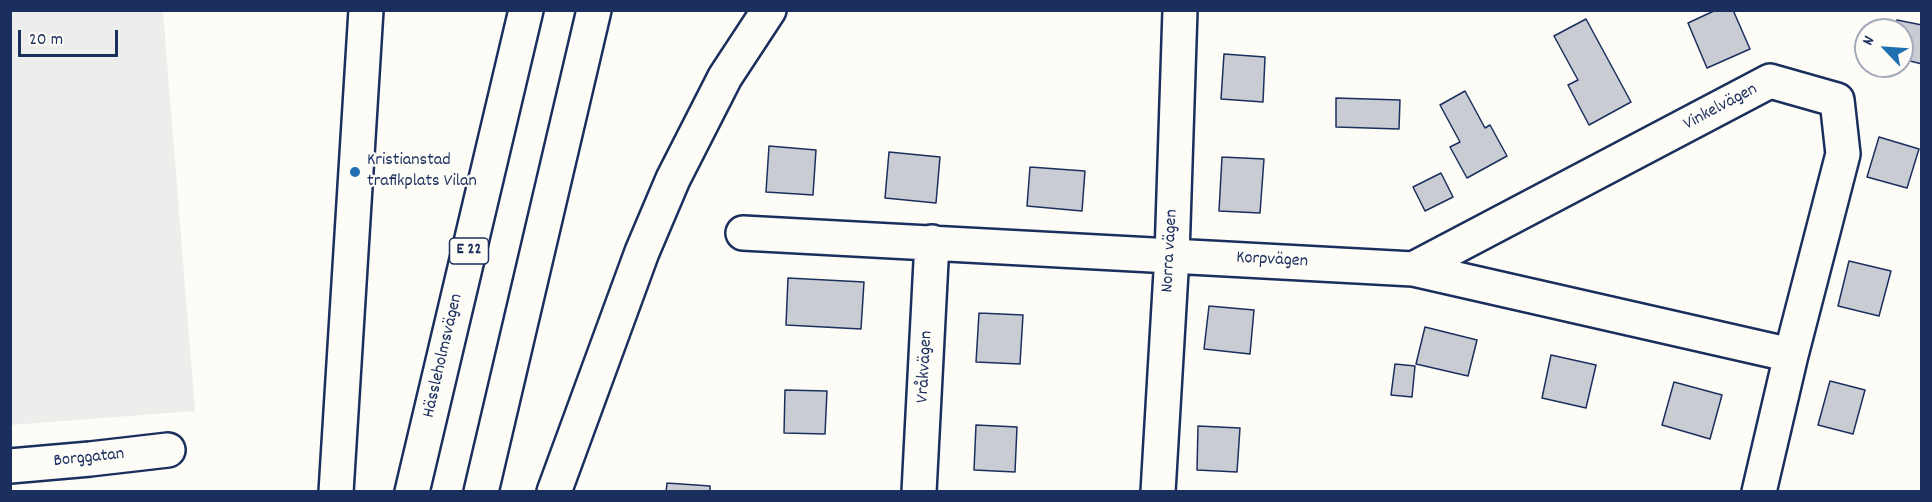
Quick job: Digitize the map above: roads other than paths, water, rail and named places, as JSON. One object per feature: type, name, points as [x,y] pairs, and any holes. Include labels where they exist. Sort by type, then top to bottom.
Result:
[{"type":"main road","points":[[336,492],[366,10]]},
{"type":"main road","name":"Hässleholmsvägen","points":[[412,492],[526,10]]},
{"type":"main road","points":[[481,492],[594,10]]},
{"type":"main road","points":[[554,492],[642,252],[673,179],[725,77],[770,10]]},
{"type":"main road","name":"Norra vägen","points":[[1158,492],[1172,255],[1180,10]]},
{"type":"main road","name":"Vinkelvägen","points":[[1413,269],[1770,81],[1837,100],[1843,154],[1759,492]]},
{"type":"main road","name":"Korpvägen","points":[[743,233],[1413,269],[1791,356]]},
{"type":"main road","name":"Vråkvägen","points":[[919,492],[932,242]]},
{"type":"main road","name":"Borggatan","points":[[10,466],[168,450]]},
{"type":"place","name":"Kristianstad trafikplats Vilan","points":[[355,172]]}]
